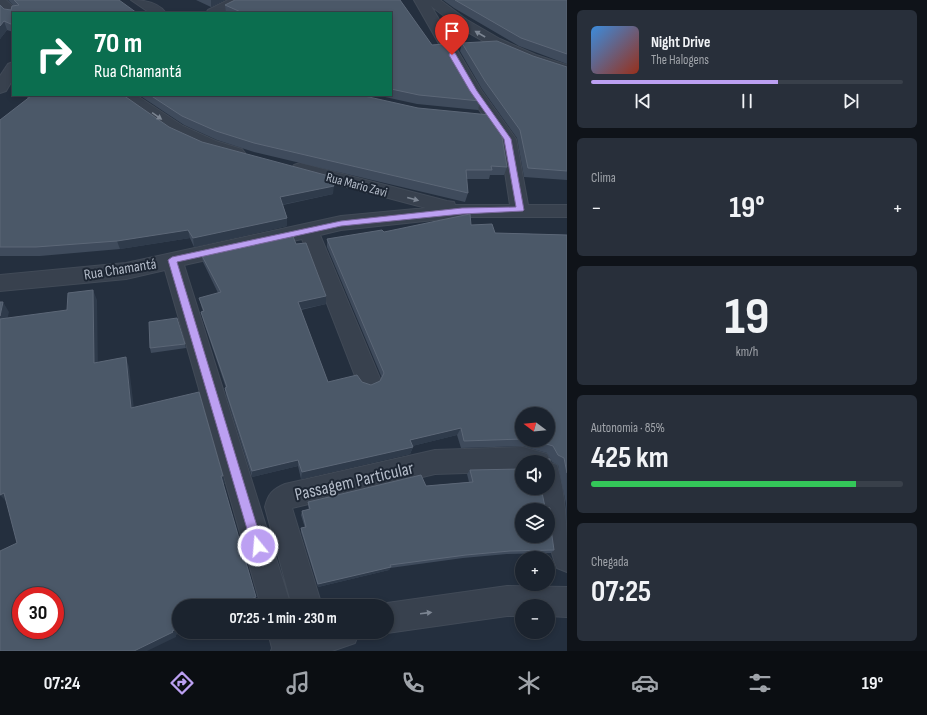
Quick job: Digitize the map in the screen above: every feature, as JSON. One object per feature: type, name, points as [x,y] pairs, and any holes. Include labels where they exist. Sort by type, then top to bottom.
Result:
[{"type":"street","points":[[138,0],[157,12]]},
{"type":"street","points":[[215,12],[238,0]]},
{"type":"street","points":[[422,0],[474,91],[508,139],[520,210]]},
{"type":"street","points":[[432,0],[456,19],[495,43],[520,54],[567,70]]},
{"type":"street","points":[[0,2],[12,12]]},
{"type":"street","points":[[0,88],[12,69]]},
{"type":"street","points":[[126,96],[177,130],[210,145],[250,157]]},
{"type":"street","points":[[470,115],[493,118]]},
{"type":"street","name":"Rua Mario Zavi","points":[[287,166],[462,211]]},
{"type":"street","name":"Rua Chamantá","points":[[0,282],[19,282],[126,271],[341,223],[462,211],[567,210]]},
{"type":"street","points":[[308,230],[369,381]]},
{"type":"street","points":[[172,260],[274,599]]},
{"type":"street","name":"Passagem Particular","points":[[305,599],[278,507],[279,503],[285,497],[435,462],[515,459]]},
{"type":"street","points":[[553,495],[567,558]]},
{"type":"street","points":[[394,617],[507,601],[567,602]]},
{"type":"street","points":[[286,644],[309,639]]},
{"type":"building","points":[[14,0],[119,0],[136,12],[12,12],[12,25],[4,21],[0,26],[0,5],[4,9],[11,10],[12,6],[19,5]]},
{"type":"building","points":[[235,0],[400,0],[432,45],[444,44],[467,83],[480,101],[419,95],[392,89],[392,12],[241,12],[225,5]]},
{"type":"building","points":[[455,0],[567,0],[567,54],[521,38]]},
{"type":"building","points":[[497,41],[533,56],[567,67],[567,171],[528,168],[520,130],[485,81],[462,43]]},
{"type":"building","points":[[31,96],[124,96],[169,127],[202,142],[329,176],[334,186],[280,197],[287,218],[193,238],[188,230],[117,241],[36,247],[0,247],[0,120]]},
{"type":"building","points":[[152,96],[364,96],[418,108],[490,115],[501,131],[507,167],[491,166],[492,170],[466,170],[468,193],[254,143],[216,131],[182,116]]},
{"type":"building","points":[[470,214],[471,225],[492,224],[495,233],[567,235],[567,473],[564,458],[558,455],[554,447],[555,447],[555,407],[515,407],[515,439],[464,441],[461,428],[410,440],[413,447],[302,472],[298,460],[252,471],[225,388],[227,387],[201,312],[204,311],[199,298],[221,292],[201,254],[292,234],[296,244],[306,243],[326,296],[298,302],[328,382],[357,375],[362,382],[371,385],[380,381],[384,373],[327,239],[382,230],[384,232]]},
{"type":"building","points":[[93,290],[94,363],[126,357],[131,408],[199,392],[223,476],[221,476],[256,597],[251,599],[172,599],[172,632],[134,651],[0,651],[0,551],[17,543],[4,493],[0,495],[0,319],[67,310],[68,293]]},
{"type":"building","points":[[0,302],[3,302],[0,316]]},
{"type":"building","points":[[177,318],[185,344],[150,348],[149,322]]},
{"type":"building","points":[[515,469],[515,495],[542,495],[544,503],[515,503],[515,543],[553,543],[554,550],[510,551],[466,555],[390,565],[391,567],[318,584],[301,528],[306,527],[302,511],[310,509],[308,502],[421,475],[426,486],[473,482],[470,470]]},
{"type":"route","points":[[258,546],[172,260],[341,223],[462,211],[520,210],[508,139],[474,91],[452,55]]}]
